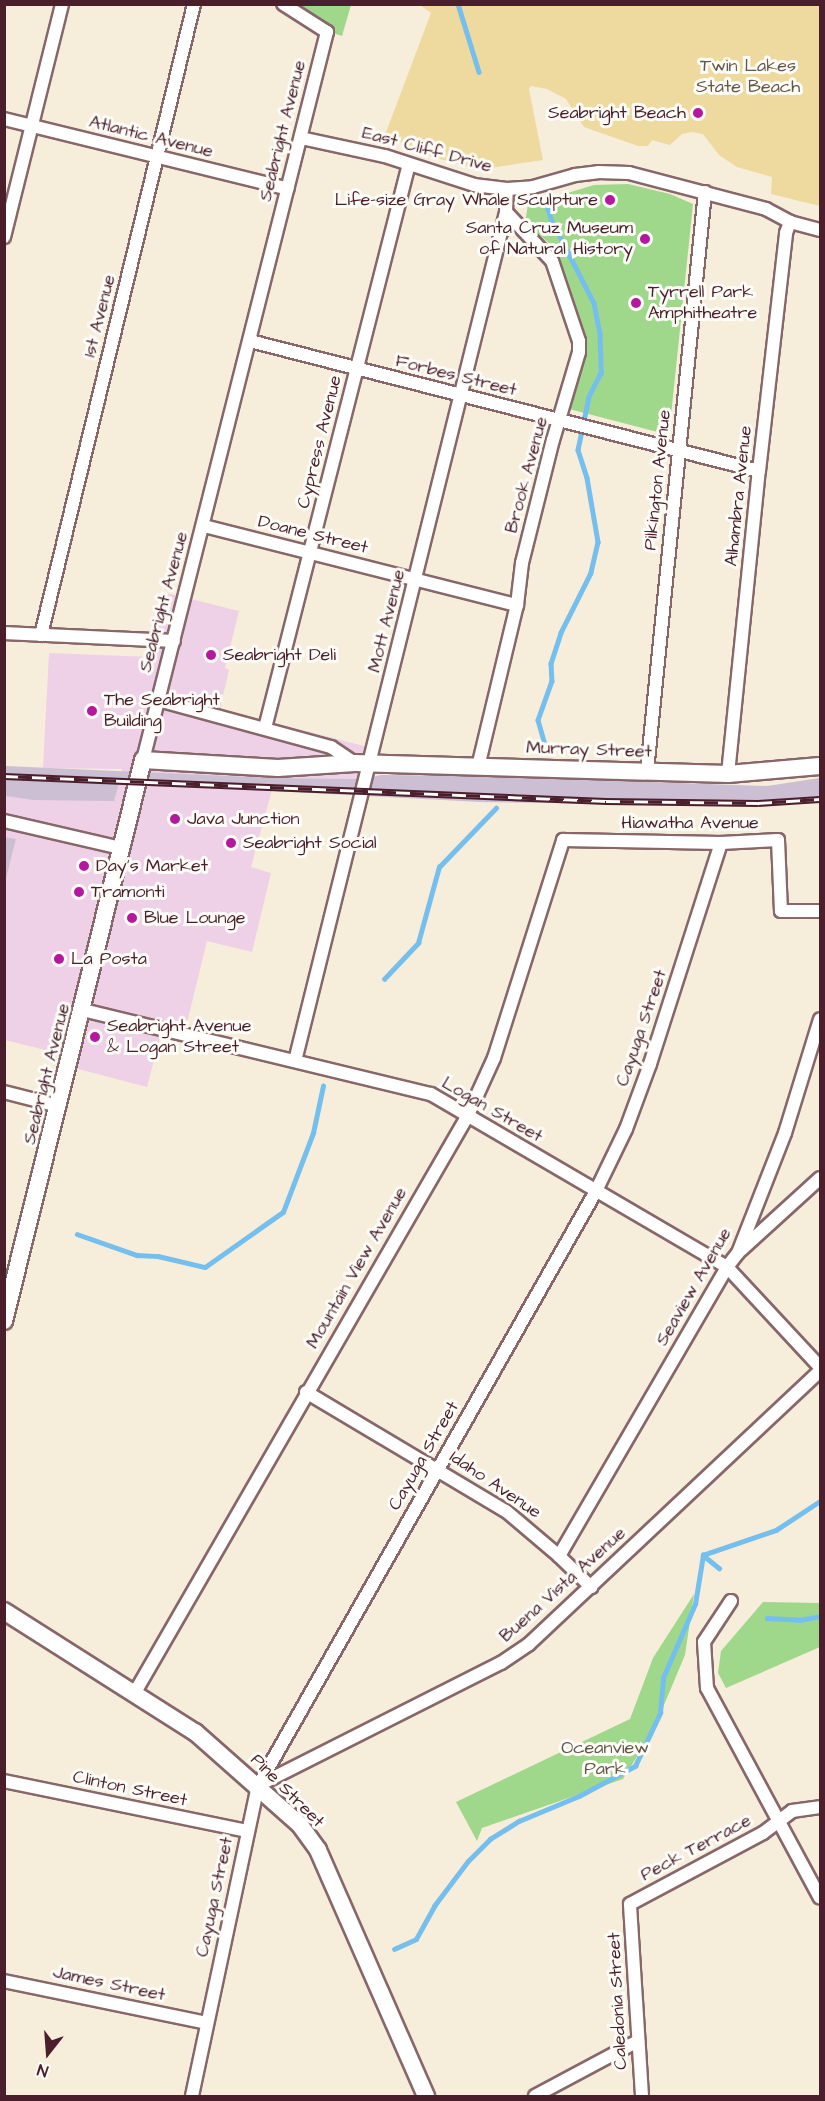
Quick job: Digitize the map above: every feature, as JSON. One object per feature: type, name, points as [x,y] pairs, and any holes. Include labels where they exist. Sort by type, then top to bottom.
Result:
[{"type":"main road","name":"Murray Street","points":[[143,760],[278,768],[363,763],[728,774],[820,766]]},
{"type":"main road","name":"Seabright Avenue","points":[[4,1321],[83,1010],[143,760]]},
{"type":"main road","name":"Pine Street","points":[[4,1611],[195,1732],[258,1785],[300,1825],[318,1850],[426,2097]]},
{"type":"street","points":[[4,237],[62,4]]},
{"type":"street","name":"1st Avenue","points":[[41,635],[194,4]]},
{"type":"street","name":"Seabright Avenue","points":[[143,760],[204,526],[327,32],[283,4]]},
{"type":"street","name":"Atlantic Avenue","points":[[4,119],[288,189]]},
{"type":"street","name":"East Cliff Drive","points":[[301,138],[386,156],[474,185],[507,189],[533,187],[575,175],[598,172],[629,173],[766,209],[790,222],[820,230]]},
{"type":"street","name":"Cypress Avenue","points":[[266,728],[409,164]]},
{"type":"street","name":"Mott Avenue","points":[[295,1060],[363,789],[363,763],[416,578],[461,397],[506,212],[507,189]]},
{"type":"street","name":"Pilkington Avenue","points":[[646,771],[705,192]]},
{"type":"street","name":"Brook Avenue","points":[[478,767],[518,605],[522,563],[553,440],[561,421],[579,352],[579,341],[552,261],[506,212]]},
{"type":"street","name":"Alhambra Avenue","points":[[728,774],[759,471],[786,233],[790,222]]},
{"type":"street","name":"Forbes Street","points":[[250,341],[461,397],[679,449],[759,471]]},
{"type":"street","name":"Doane Street","points":[[204,526],[518,605]]},
{"type":"street","points":[[4,633],[174,641]]},
{"type":"street","points":[[158,700],[331,747],[363,763]]},
{"type":"street","points":[[4,821],[121,848]]},
{"type":"street","name":"Hiawatha Avenue","points":[[563,840],[722,843],[778,840],[780,911],[820,911]]},
{"type":"street","name":"Mountain View Avenue","points":[[134,1694],[306,1392],[468,1115],[494,1058],[563,840]]},
{"type":"street","name":"Cayuga Street","points":[[192,2097],[258,1785],[596,1191],[626,1129],[646,1075],[722,843]]},
{"type":"street","name":"Logan Street","points":[[83,1010],[431,1094],[727,1267],[820,1369]]},
{"type":"street","name":"Seaview Avenue","points":[[559,1556],[727,1267],[738,1253],[784,1133],[820,1019]]},
{"type":"street","points":[[4,1092],[59,1106]]},
{"type":"street","points":[[738,1253],[820,1178]]},
{"type":"street","name":"Buena Vista Avenue","points":[[258,1785],[501,1663],[529,1644],[820,1369]]},
{"type":"street","name":"Idaho Avenue","points":[[306,1392],[506,1511],[591,1587]]},
{"type":"street","points":[[731,1601],[704,1642],[707,1688],[820,1898]]},
{"type":"street","name":"Clinton Street","points":[[4,1781],[247,1831]]},
{"type":"street","name":"Peck Terrace","points":[[630,1904],[779,1822],[792,1811],[820,1807]]},
{"type":"street","name":"Caledonia Street","points":[[630,1904],[642,2097]]},
{"type":"street","name":"James Street","points":[[4,1981],[207,2023]]},
{"type":"street","points":[[535,2097],[638,2041]]},
{"type":"shaded area","points":[[167,593],[239,611],[225,668],[229,670],[220,709],[368,747],[361,779],[275,778],[164,785],[272,790],[251,867],[271,873],[252,952],[207,941],[185,1031],[163,1026],[147,1087],[67,1066],[69,1056],[5,1040],[5,883],[16,839],[5,837],[4,796],[118,783],[122,769],[43,768],[49,653],[150,657]]},
{"type":"shaded area","points":[[5,766],[275,778],[361,779],[381,775],[490,776],[767,786],[820,778],[820,801],[761,806],[480,802],[119,783],[114,801],[34,800],[5,796]]},
{"type":"shaded area","points":[[4,837],[16,839],[5,883]]},
{"type":"green space","points":[[283,5],[351,5],[342,36],[327,31]]},
{"type":"green space","points":[[628,184],[670,194],[693,204],[669,435],[569,409],[585,344],[582,330],[550,244],[525,222],[528,205],[594,185]]},
{"type":"green space","name":"Oceanview Park","points":[[694,1594],[685,1655],[653,1731],[623,1779],[482,1828],[477,1841],[456,1802],[630,1719],[653,1658]]},
{"type":"green space","points":[[763,1602],[820,1603],[820,1647],[726,1688],[718,1673],[721,1651]]},
{"type":"sand","name":"Seabright Beach","points":[[420,5],[820,5],[820,206],[771,194],[772,177],[737,167],[719,155],[703,134],[692,132],[682,134],[670,145],[652,140],[648,146],[638,146],[584,127],[566,99],[547,89],[531,86],[529,89],[543,160],[484,169],[464,166],[430,156],[385,135],[431,13]]},
{"type":"waterway","points":[[458,4],[479,72]]},
{"type":"waterway","points":[[545,200],[552,221],[594,303],[600,335],[601,373],[589,397],[578,450],[587,478],[598,542],[591,573],[561,633],[551,663],[552,681],[538,720],[545,744]]},
{"type":"waterway","points":[[384,979],[418,943],[439,867],[496,808]]},
{"type":"waterway","points":[[77,1234],[137,1255],[158,1256],[205,1267],[283,1212],[313,1133],[323,1086]]},
{"type":"waterway","points":[[394,1949],[416,1939],[434,1906],[468,1861],[490,1839],[519,1821],[579,1796],[635,1766],[660,1713],[663,1678],[695,1604],[703,1555],[776,1530],[820,1501]]},
{"type":"waterway","points":[[703,1555],[719,1568]]},
{"type":"waterway","points":[[767,1618],[800,1620],[820,1616]]},
{"type":"railway","points":[[4,776],[606,801],[758,803],[820,799]]},
{"type":"place","name":"Seabright Beach","points":[[698,113]]},
{"type":"place","name":"Life-size Gray Whale Sculpture","points":[[610,200]]},
{"type":"place","name":"Santa Cruz Museum of Natural History","points":[[645,239]]},
{"type":"place","name":"Tyrrell Park Amphitheatre","points":[[636,303]]},
{"type":"place","name":"Seabright Deli","points":[[211,655]]},
{"type":"place","name":"The Seabright Building","points":[[92,711]]},
{"type":"place","name":"Java Junction","points":[[175,819]]},
{"type":"place","name":"Seabright Social","points":[[231,843]]},
{"type":"place","name":"Day's Market","points":[[84,866]]},
{"type":"place","name":"Tramonti","points":[[79,892]]},
{"type":"place","name":"Blue Lounge","points":[[132,918]]},
{"type":"place","name":"La Posta","points":[[59,959]]},
{"type":"place","name":"Seabright Avenue & Logan Street","points":[[95,1037]]},
{"type":"park label","name":"Twin Lakes State Beach","points":[[748,77]]}]
